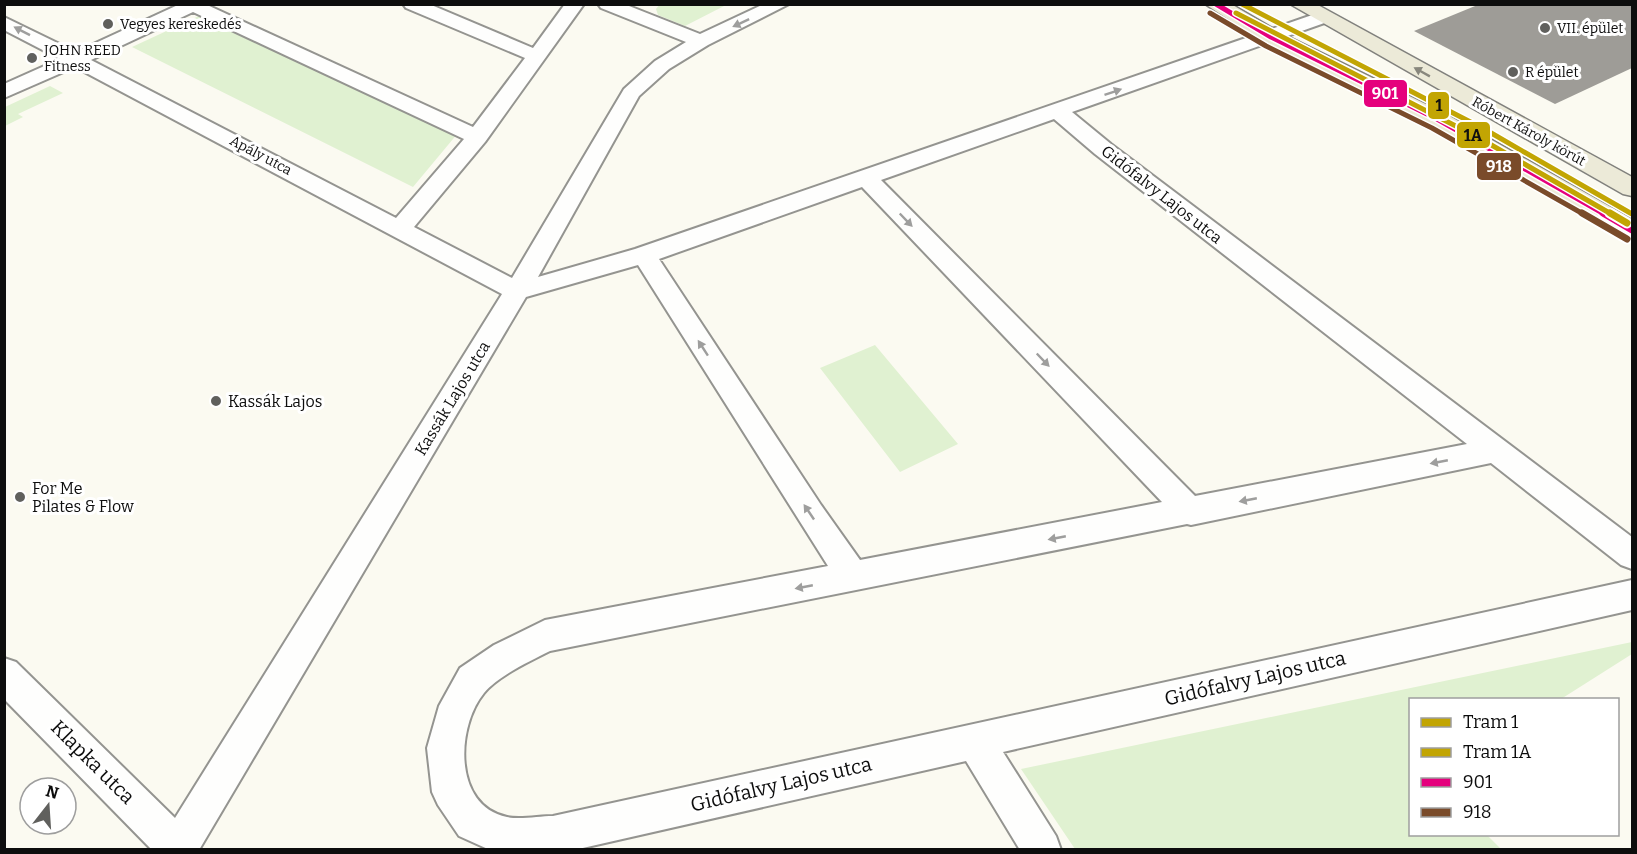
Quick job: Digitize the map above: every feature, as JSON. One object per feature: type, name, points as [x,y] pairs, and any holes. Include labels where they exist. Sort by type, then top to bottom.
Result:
[{"type":"main road","points":[[1215,4],[1271,36],[1437,119],[1632,230]]},
{"type":"main road","name":"Róbert Károly körút","points":[[1300,4],[1628,181]]},
{"type":"street","points":[[412,4],[537,56]]},
{"type":"street","points":[[400,228],[477,137],[575,4]]},
{"type":"street","points":[[607,4],[637,9],[701,41]]},
{"type":"street","name":"Kassák Lajos utca","points":[[178,848],[517,291],[631,93],[662,65],[701,41],[780,4]]},
{"type":"street","points":[[4,92],[195,5],[477,137]]},
{"type":"street","points":[[517,291],[644,255],[1324,18]]},
{"type":"street","name":"Apály utca","points":[[4,22],[517,291]]},
{"type":"street","name":"Gidófalvy Lajos utca","points":[[1058,111],[1102,148],[1632,555]]},
{"type":"street","points":[[866,178],[1191,512]]},
{"type":"street","points":[[644,255],[810,514],[854,577]]},
{"type":"street","name":"Gidófalvy Lajos utca","points":[[1497,450],[1191,512],[545,636],[506,656],[472,680],[457,706],[445,748],[451,792],[472,822],[506,837],[553,835],[1632,595]]},
{"type":"street","name":"Klapka utca","points":[[4,674],[178,848]]},
{"type":"street","points":[[975,741],[1042,849]]},
{"type":"green space","points":[[660,4],[726,5],[685,26],[658,15],[656,9]]},
{"type":"green space","points":[[201,15],[458,133],[413,187],[132,47]]},
{"type":"green space","points":[[50,86],[63,93],[18,114],[23,117],[5,126],[5,107]]},
{"type":"green space","points":[[875,345],[958,444],[900,472],[820,368]]},
{"type":"green space","points":[[1632,642],[1632,654],[1563,698],[1409,698],[1409,836],[1488,836],[1501,849],[1075,849],[1021,769]]},
{"type":"building","points":[[1480,4],[1632,4],[1632,68],[1555,104],[1414,31]]},
{"type":"tram line","name":"1","points":[[1242,4],[1486,130],[1632,214]]},
{"type":"tram line","name":"1A","points":[[1236,13],[1481,139],[1627,223]]},
{"type":"transit line","name":"901","points":[[1216,4],[1271,37],[1437,119],[1632,230]]},
{"type":"transit line","name":"918","points":[[1210,13],[1266,46],[1432,128],[1627,239]]},
{"type":"place","name":"Vegyes kereskedés","points":[[108,24]]},
{"type":"place","name":"VII. épület","points":[[1545,28]]},
{"type":"place","name":"JOHN REED Fitness","points":[[32,58]]},
{"type":"place","name":"R épület","points":[[1513,72]]},
{"type":"place","name":"Kassák Lajos","points":[[216,401]]},
{"type":"place","name":"For Me Pilates & Flow","points":[[20,497]]}]
